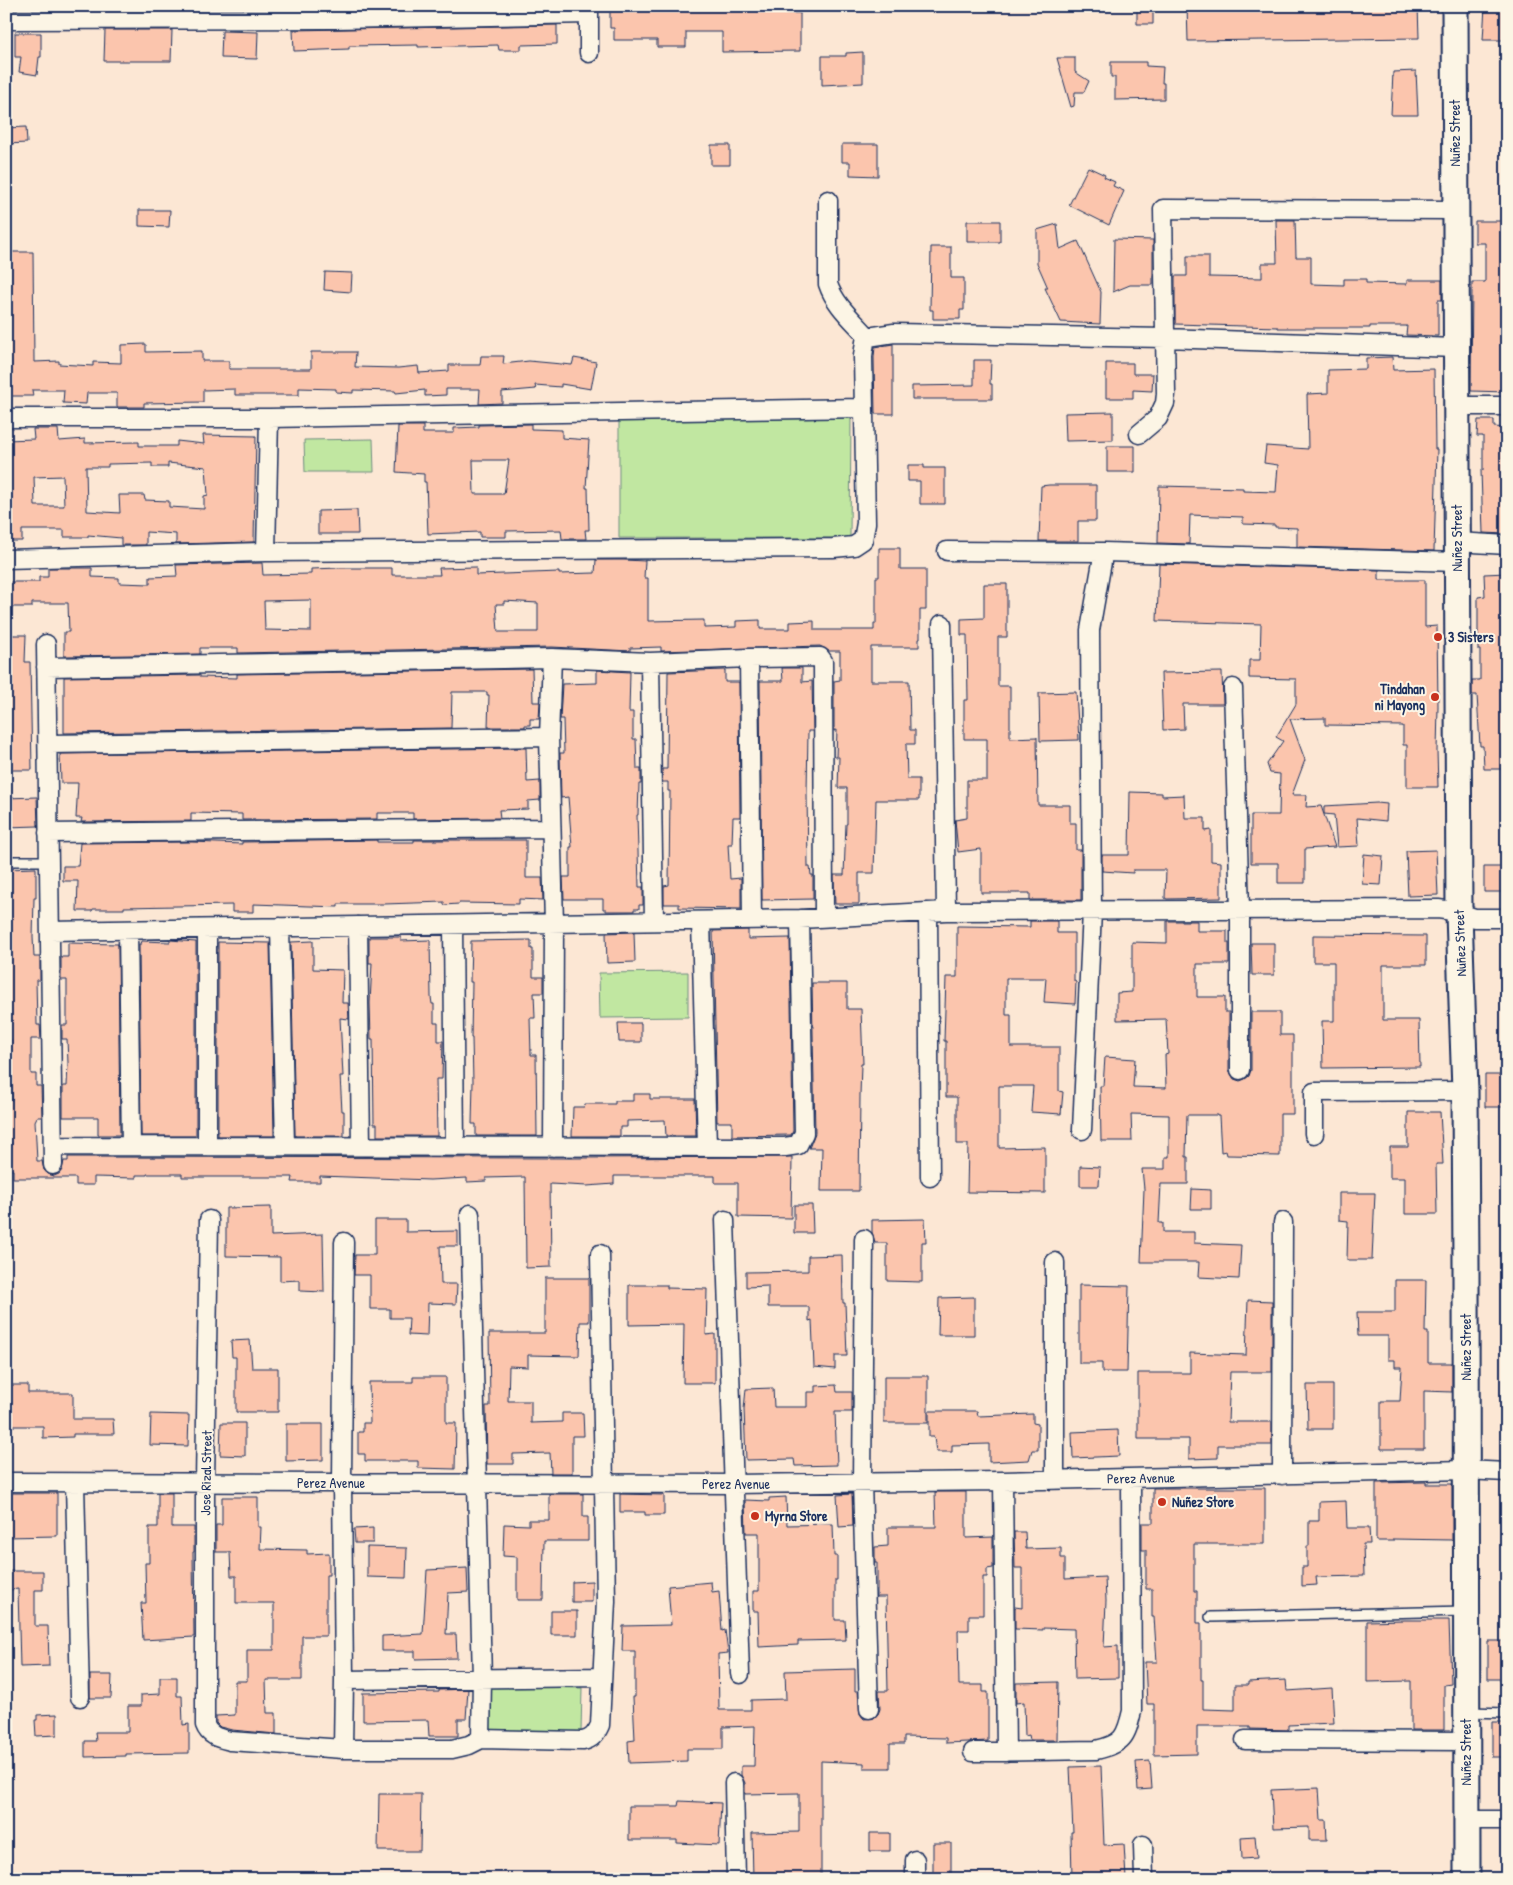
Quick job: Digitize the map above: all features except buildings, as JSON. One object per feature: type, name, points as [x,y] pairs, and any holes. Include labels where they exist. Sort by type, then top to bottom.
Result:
[{"type":"street","name":"Nuñez Street","points":[[1455,6],[1459,914],[1465,1091],[1467,1879]]},
{"type":"street","points":[[6,20],[259,12],[589,10],[589,53]]},
{"type":"street","points":[[828,200],[828,284],[832,295],[839,305],[868,337]]},
{"type":"street","points":[[1139,434],[1158,418],[1165,403],[1164,209],[1456,210]]},
{"type":"street","points":[[868,337],[894,333],[1165,338],[1456,348]]},
{"type":"street","points":[[6,559],[266,552],[833,548],[854,546],[863,540],[866,523],[863,356],[865,342],[868,337]]},
{"type":"street","points":[[1457,406],[1507,406]]},
{"type":"street","points":[[6,418],[269,418],[864,408]]},
{"type":"street","points":[[266,552],[269,418]]},
{"type":"street","points":[[947,551],[1457,552],[1507,545]]},
{"type":"street","points":[[1082,1130],[1092,911],[1090,630],[1102,562]]},
{"type":"street","points":[[942,624],[946,911]]},
{"type":"street","points":[[46,644],[53,1165]]},
{"type":"street","points":[[46,667],[552,658],[650,662],[817,657],[823,661],[824,918]]},
{"type":"street","points":[[552,658],[549,737],[554,923],[553,1147]]},
{"type":"street","points":[[748,658],[752,920]]},
{"type":"street","points":[[650,662],[654,921]]},
{"type":"street","points":[[1233,688],[1240,910],[1240,1070]]},
{"type":"street","points":[[48,744],[549,737]]},
{"type":"street","points":[[48,833],[552,828]]},
{"type":"street","points":[[50,931],[800,919],[946,911],[1438,910],[1475,918],[1507,918]]},
{"type":"street","points":[[928,912],[930,1177]]},
{"type":"street","points":[[53,1146],[784,1147],[798,1145],[804,1133],[800,919]]},
{"type":"street","points":[[701,921],[706,1147]]},
{"type":"street","points":[[454,925],[455,1147]]},
{"type":"street","points":[[358,926],[361,1146]]},
{"type":"street","points":[[280,927],[285,1146]]},
{"type":"street","points":[[207,929],[207,1146]]},
{"type":"street","points":[[128,930],[131,1146]]},
{"type":"street","points":[[1314,1134],[1314,1092],[1465,1091]]},
{"type":"street","points":[[470,1214],[482,1678],[481,1739]]},
{"type":"street","name":"Jose Rizal Street","points":[[210,1220],[205,1483],[205,1725],[207,1730],[217,1738],[343,1749]]},
{"type":"street","points":[[725,1220],[740,1674]]},
{"type":"street","points":[[1282,1475],[1284,1222]]},
{"type":"street","points":[[864,1239],[862,1483],[869,1709]]},
{"type":"street","points":[[344,1242],[342,1484],[343,1749],[452,1749],[481,1739],[582,1741],[589,1739],[597,1731],[600,1725],[606,1601],[600,1254]]},
{"type":"street","points":[[1054,1262],[1054,1480]]},
{"type":"street","name":"Perez Avenue","points":[[6,1482],[735,1484],[1002,1481],[1465,1470],[1507,1472]]},
{"type":"street","points":[[973,1752],[1096,1750],[1112,1746],[1122,1739],[1129,1726],[1132,1711],[1131,1478]]},
{"type":"street","points":[[1002,1481],[1006,1752]]},
{"type":"street","points":[[75,1482],[80,1697]]},
{"type":"street","points":[[344,1680],[602,1677]]},
{"type":"street","points":[[1245,1740],[1466,1741]]},
{"type":"street","points":[[734,1784],[736,1879]]},
{"type":"street","points":[[1467,1820],[1507,1820]]},
{"type":"street","points":[[1143,1845],[1144,1879]]},
{"type":"street","points":[[915,1860],[916,1879]]},
{"type":"lane","points":[[6,861],[49,861]]},
{"type":"lane","points":[[1210,1617],[1466,1611]]},
{"type":"lane","points":[[1466,1712],[1507,1713]]},
{"type":"green space","points":[[851,418],[850,538],[619,538],[619,421]]},
{"type":"green space","points":[[373,439],[374,472],[305,472],[304,440]]},
{"type":"green space","points":[[688,972],[688,1017],[600,1018],[599,973]]},
{"type":"green space","points":[[491,1686],[582,1688],[581,1733],[490,1731]]},
{"type":"place","name":"3 Sisters","points":[[1438,637]]},
{"type":"place","name":"Tindahan ni Mayong","points":[[1435,697]]},
{"type":"place","name":"Nuñez Store","points":[[1162,1502]]},
{"type":"place","name":"Myrna Store","points":[[755,1516]]}]
